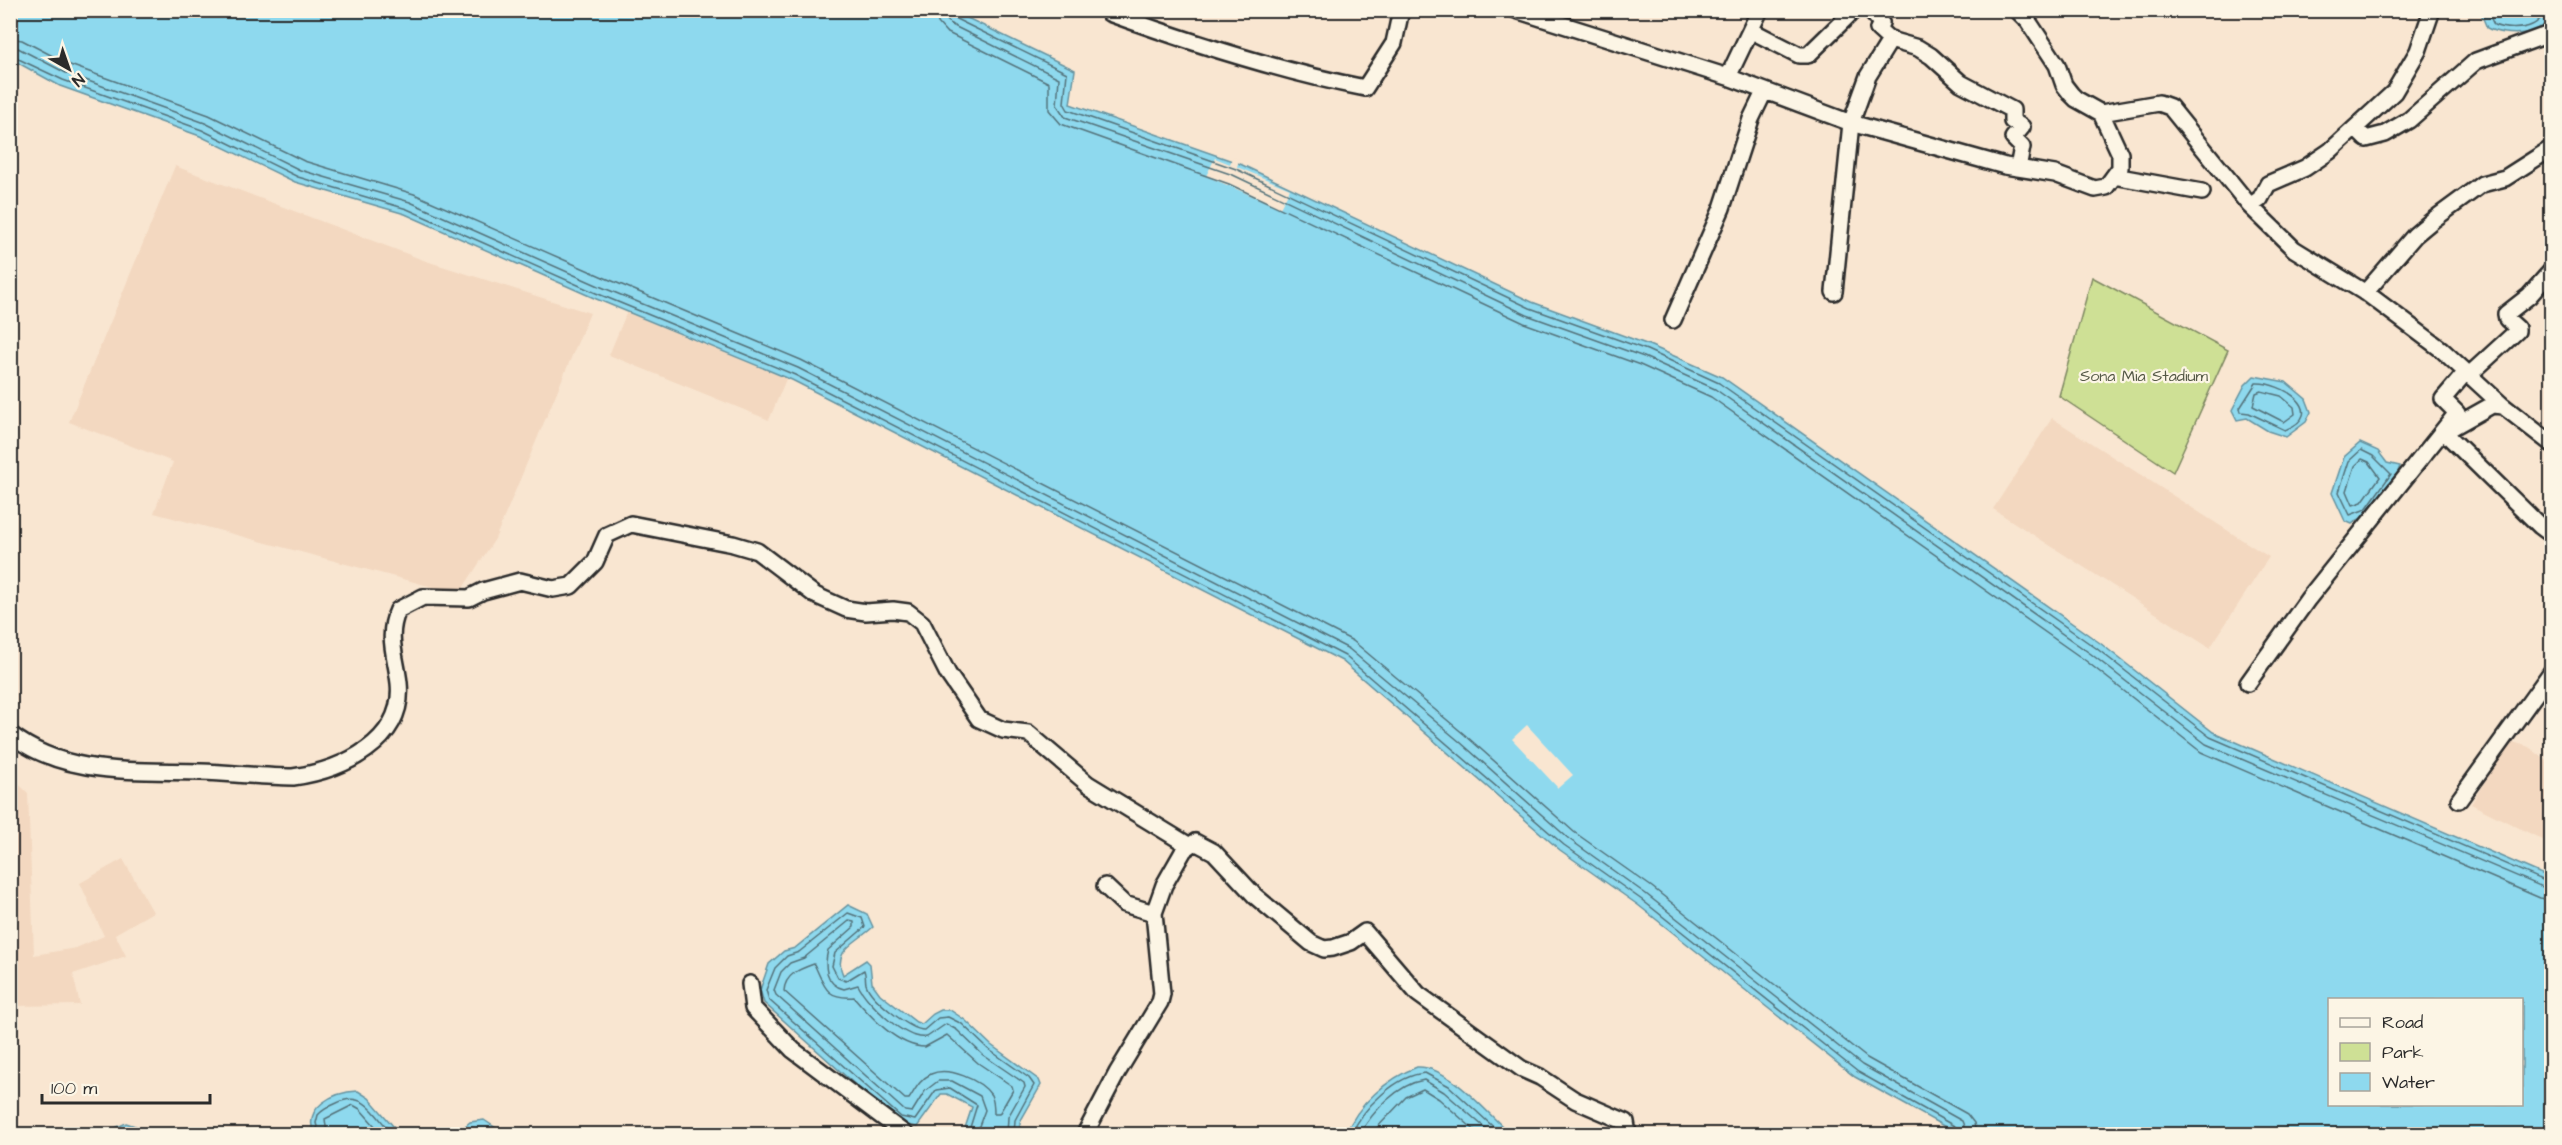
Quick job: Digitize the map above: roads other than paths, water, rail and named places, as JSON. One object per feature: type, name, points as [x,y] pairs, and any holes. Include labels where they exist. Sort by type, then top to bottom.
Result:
[{"type":"street","points":[[1109,13],[1193,44],[1240,55],[1312,78],[1365,88],[1394,43],[1401,10]]},
{"type":"street","points":[[1516,10],[1728,77],[1851,123],[2018,168],[2055,174],[2095,189],[2106,187],[2120,168],[2120,154],[2101,112],[2071,94],[2064,85],[2057,65],[2018,10]]},
{"type":"street","points":[[1728,77],[1752,31],[1760,10]]},
{"type":"street","points":[[1752,31],[1799,55],[1808,55],[1854,10]]},
{"type":"street","points":[[1870,10],[1881,23],[1878,29],[1890,40],[1918,48],[1931,56],[1961,83],[2012,110],[2012,121],[2022,127],[2013,138],[2022,147],[2018,168]]},
{"type":"street","points":[[2250,206],[2260,199],[2268,184],[2305,168],[2330,152],[2394,92],[2418,51],[2432,10]]},
{"type":"street","points":[[2356,129],[2366,139],[2385,134],[2409,120],[2476,61],[2552,33]]},
{"type":"street","points":[[1834,292],[1851,123],[1868,76],[1891,39]]},
{"type":"street","points":[[1673,320],[1722,208],[1751,119],[1764,92]]},
{"type":"street","points":[[2101,112],[2159,103],[2170,107],[2250,206],[2294,249],[2365,293],[2441,349],[2503,406],[2525,422]]},
{"type":"street","points":[[2365,293],[2415,235],[2433,220],[2482,184],[2505,178],[2552,147]]},
{"type":"street","points":[[2114,176],[2202,192]]},
{"type":"street","points":[[2248,683],[2308,599],[2444,432],[2457,413],[2443,399],[2517,331],[2517,328],[2507,319],[2506,314],[2529,296],[2552,270]]},
{"type":"street","points":[[2444,432],[2492,405],[2503,406]]},
{"type":"street","points":[[2444,432],[2552,535]]},
{"type":"street","points":[[10,734],[32,750],[58,760],[92,767],[134,772],[199,772],[293,777],[308,775],[373,747],[395,720],[399,684],[391,642],[398,610],[423,597],[469,598],[483,591],[520,581],[553,590],[571,586],[595,562],[607,535],[631,524],[757,551],[815,595],[846,609],[908,612],[922,623],[948,674],[980,718],[1003,730],[1028,733],[1088,784],[1188,845]]},
{"type":"street","points":[[2459,800],[2552,670]]},
{"type":"street","points":[[1084,1134],[1117,1073],[1160,1002],[1162,994],[1154,913],[1164,885],[1188,845],[1195,842],[1214,852],[1255,896],[1311,943],[1324,949],[1334,948],[1351,942],[1365,932],[1418,994],[1522,1069],[1540,1077],[1575,1100],[1626,1122],[1628,1134]]},
{"type":"street","points":[[1105,886],[1124,904],[1154,913]]},
{"type":"street","points":[[750,984],[753,1008],[793,1050],[905,1134]]},
{"type":"water","points":[[10,11],[953,11],[1075,70],[1070,104],[1238,163],[1532,302],[1649,345],[1722,377],[2100,643],[2213,732],[2551,878],[2551,1134],[1958,1134],[1855,1077],[1638,905],[1560,850],[1342,661],[792,380],[594,298],[405,214],[295,182],[200,136],[60,86],[11,59]]},
{"type":"water","points":[[2480,11],[2551,11],[2548,20],[2534,31],[2514,34],[2487,28]]},
{"type":"water","points":[[2254,376],[2286,382],[2306,399],[2311,412],[2306,422],[2286,437],[2268,431],[2247,418],[2237,420],[2232,410],[2245,385]]},
{"type":"water","points":[[2360,443],[2378,451],[2387,463],[2400,466],[2377,506],[2368,515],[2352,524],[2345,521],[2332,493],[2344,457]]},
{"type":"water","points":[[848,905],[867,914],[873,927],[843,953],[840,966],[843,975],[866,960],[870,964],[872,983],[880,994],[916,1022],[922,1024],[941,1010],[950,1010],[965,1020],[991,1045],[1039,1080],[1041,1085],[1020,1122],[1020,1134],[963,1134],[972,1107],[947,1094],[941,1094],[917,1127],[898,1123],[764,1003],[760,990],[769,964],[784,951],[795,948]]},
{"type":"water","points":[[1417,1067],[1428,1068],[1451,1080],[1474,1098],[1508,1134],[1346,1134],[1358,1113],[1375,1094],[1395,1078]]},
{"type":"water","points":[[358,1091],[369,1098],[400,1134],[314,1134],[312,1124],[316,1109],[339,1094]]},
{"type":"water","points":[[484,1120],[505,1134],[456,1134],[470,1122]]},
{"type":"water","points":[[126,1123],[138,1127],[147,1134],[113,1134],[115,1128]]},
{"type":"park label","name":"Sona Mia Stadium","points":[[2144,376]]}]
